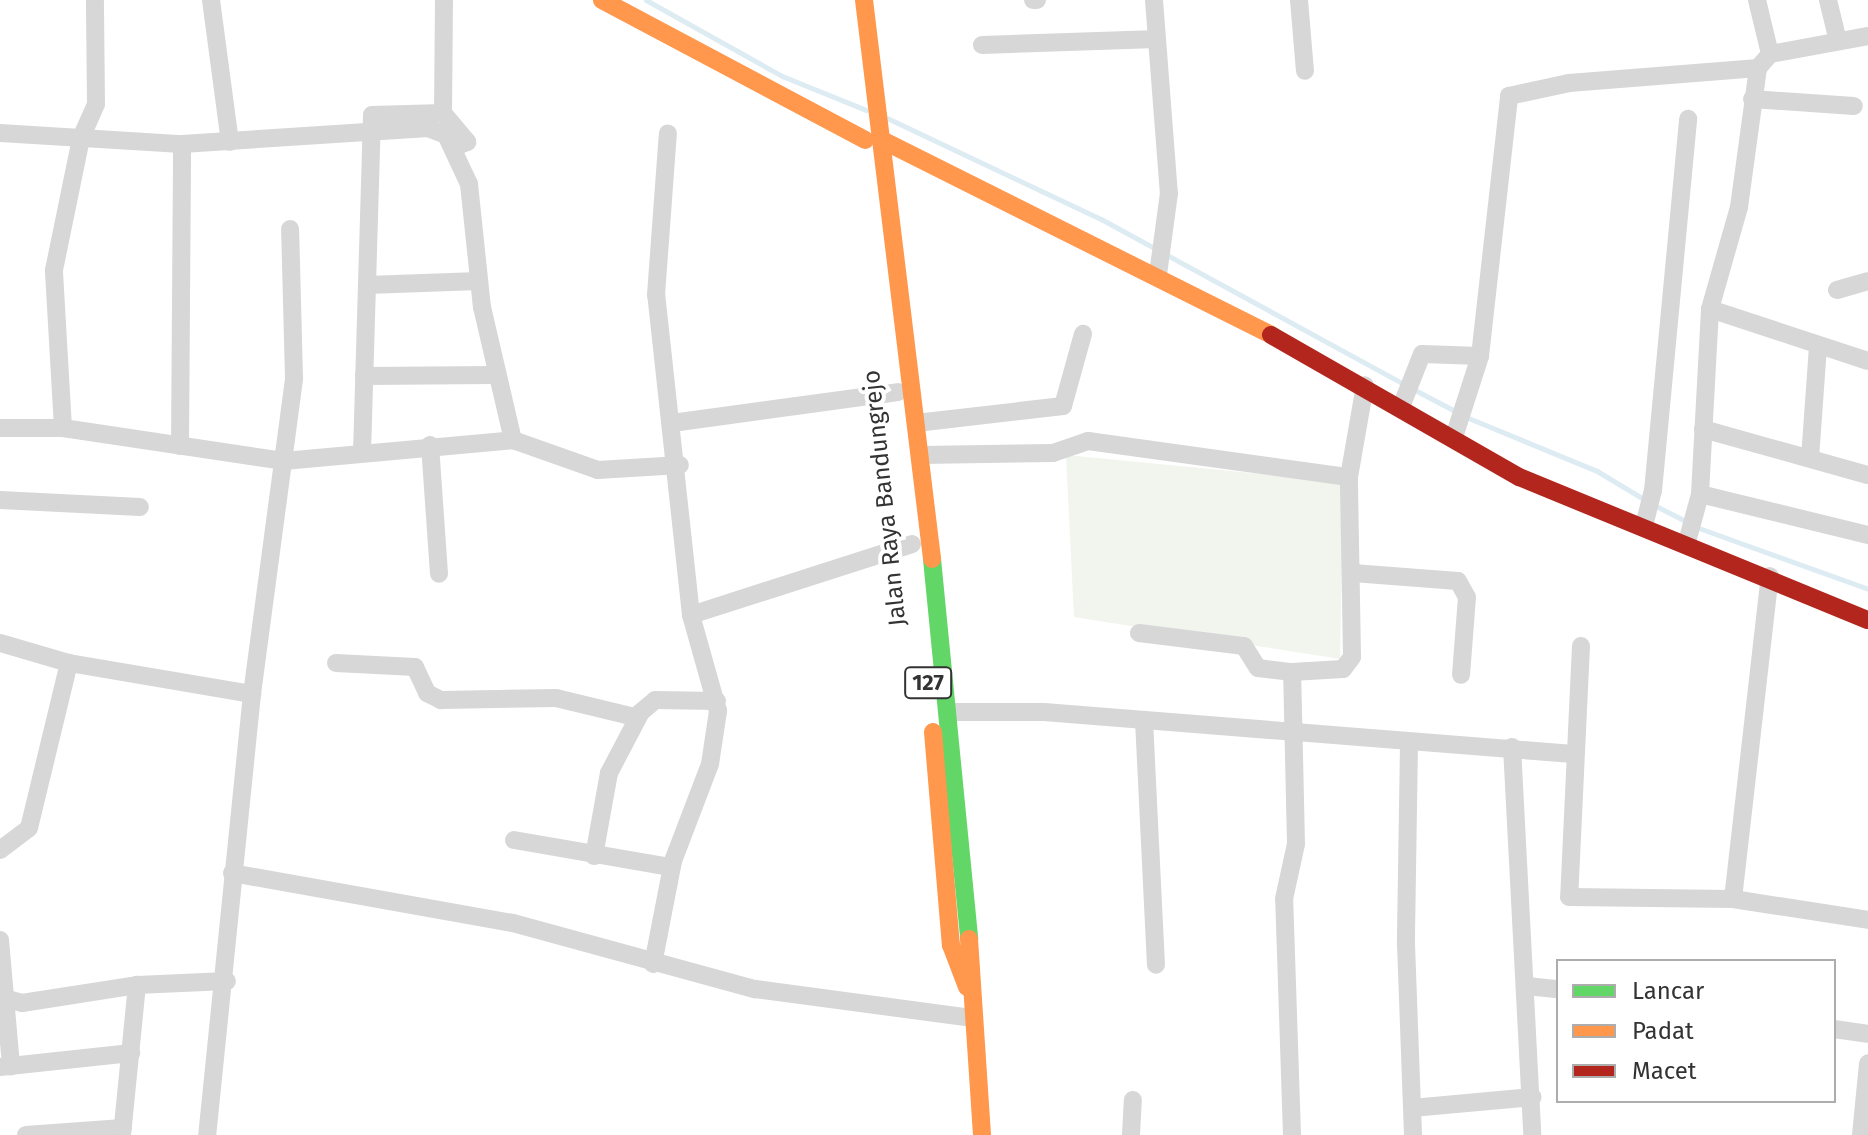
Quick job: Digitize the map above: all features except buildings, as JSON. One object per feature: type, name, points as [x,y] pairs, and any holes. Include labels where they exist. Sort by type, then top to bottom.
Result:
[{"type":"main road","points":[[602,0],[873,134],[1160,268],[1401,407],[1461,419],[1519,477],[1645,520],[1690,529],[1770,576],[1868,620]]},
{"type":"main road","name":"Jalan Raya Bandungrejo","points":[[849,0],[868,93]]},
{"type":"main road","name":"Jalan Raya Bandungrejo","points":[[864,0],[868,93],[902,381],[912,544],[951,945],[968,989]]},
{"type":"main road","name":"Jalan Raya Bandungrejo","points":[[902,381],[916,423],[950,712],[974,951],[968,989],[982,1135]]},
{"type":"street","points":[[63,428],[54,270],[81,138],[96,104],[95,0]]},
{"type":"street","points":[[211,0],[230,142]]},
{"type":"street","points":[[444,0],[443,113],[467,142],[455,147]]},
{"type":"street","points":[[1154,0],[1167,244],[1160,268]]},
{"type":"street","points":[[1299,0],[1305,71]]},
{"type":"street","points":[[1690,529],[1700,494],[1710,309],[1739,207],[1752,99],[1764,61],[1757,0]]},
{"type":"street","points":[[1828,0],[1838,41]]},
{"type":"street","points":[[1461,419],[1480,356],[1509,96],[1583,81],[1764,61],[1868,36]]},
{"type":"street","points":[[982,45],[1157,39]]},
{"type":"street","points":[[1752,99],[1854,106]]},
{"type":"street","points":[[362,453],[372,115],[443,113]]},
{"type":"street","points":[[1645,520],[1653,491],[1688,119]]},
{"type":"street","points":[[0,133],[182,144],[373,137],[428,128],[455,147],[469,184],[479,281],[494,375],[513,440]]},
{"type":"street","points":[[653,964],[671,867],[710,764],[717,701],[691,615],[680,465],[656,295],[668,133]]},
{"type":"street","points":[[180,446],[182,144]]},
{"type":"street","points":[[207,1135],[227,981],[232,873],[252,694],[294,378],[290,229]]},
{"type":"street","points":[[367,285],[479,281]]},
{"type":"street","points":[[1837,290],[1868,281]]},
{"type":"street","points":[[1710,309],[1868,361]]},
{"type":"street","points":[[916,423],[1063,406],[1083,334]]},
{"type":"street","points":[[1810,458],[1818,347]]},
{"type":"street","points":[[1401,407],[1426,351],[1480,356]]},
{"type":"street","points":[[364,376],[494,375]]},
{"type":"street","points":[[672,423],[902,381]]},
{"type":"street","points":[[1139,633],[1244,646],[1258,668],[1292,672],[1349,663],[1353,573],[1349,477],[1365,385]]},
{"type":"street","points":[[0,428],[63,428],[284,461],[430,445],[513,440],[598,470],[680,465]]},
{"type":"street","points":[[1703,429],[1868,475]]},
{"type":"street","points":[[920,455],[1053,453],[1088,441],[1349,477]]},
{"type":"street","points":[[430,445],[439,574]]},
{"type":"street","points":[[1700,494],[1868,535]]},
{"type":"street","points":[[0,500],[140,507]]},
{"type":"street","points":[[691,615],[912,544]]},
{"type":"street","points":[[1353,573],[1458,581],[1467,597],[1461,675]]},
{"type":"street","points":[[1733,899],[1770,576]]},
{"type":"street","points":[[0,643],[69,663],[252,694]]},
{"type":"street","points":[[1581,646],[1573,754],[1569,897],[1733,899],[1868,920]]},
{"type":"street","points":[[0,850],[29,828],[69,663]]},
{"type":"street","points":[[336,663],[415,667],[427,693],[441,700],[556,698],[640,714]]},
{"type":"street","points":[[1292,672],[1296,844],[1284,899],[1292,1135]]},
{"type":"street","points":[[594,856],[609,773],[640,714],[655,700],[717,701]]},
{"type":"street","points":[[950,712],[1144,720],[1409,744],[1512,747],[1573,754]]},
{"type":"street","points":[[1144,720],[1156,965]]},
{"type":"street","points":[[1409,744],[1413,1135]]},
{"type":"street","points":[[1512,747],[1527,986],[1532,1135]]},
{"type":"street","points":[[514,840],[671,867]]},
{"type":"street","points":[[232,873],[498,919],[653,964],[885,1012],[971,1018]]},
{"type":"street","points":[[0,940],[5,1067],[131,1053]]},
{"type":"street","points":[[2,997],[22,1003],[137,985],[227,981]]},
{"type":"street","points":[[26,1135],[122,1131],[137,985]]},
{"type":"street","points":[[1527,986],[1556,989]]},
{"type":"street","points":[[1836,1029],[1868,1034]]},
{"type":"street","points":[[1861,1135],[1868,1063]]},
{"type":"street","points":[[1412,1108],[1532,1097]]},
{"type":"street","points":[[1131,1135],[1133,1100]]},
{"type":"shaded area","points":[[1066,455],[1343,482],[1340,659],[1074,617]]},
{"type":"waterway","points":[[646,0],[782,76],[866,110]]},
{"type":"waterway","points":[[887,118],[1101,219],[1404,384]]},
{"type":"waterway","points":[[1413,389],[1457,412]]},
{"type":"waterway","points":[[1466,417],[1597,471],[1645,500]]},
{"type":"waterway","points":[[1654,505],[1688,522]]},
{"type":"waterway","points":[[1696,527],[1868,589]]},
{"type":"traffic: fast","points":[[932,559],[969,939]]},
{"type":"traffic: slow","points":[[602,0],[865,140]]},
{"type":"traffic: slow","points":[[864,0],[932,559]]},
{"type":"traffic: slow","points":[[882,140],[1271,335]]},
{"type":"traffic: slow","points":[[933,732],[951,945],[967,987]]},
{"type":"traffic: slow","points":[[969,939],[982,1135]]},
{"type":"traffic: jam","points":[[1271,335],[1519,477],[1868,620]]}]
